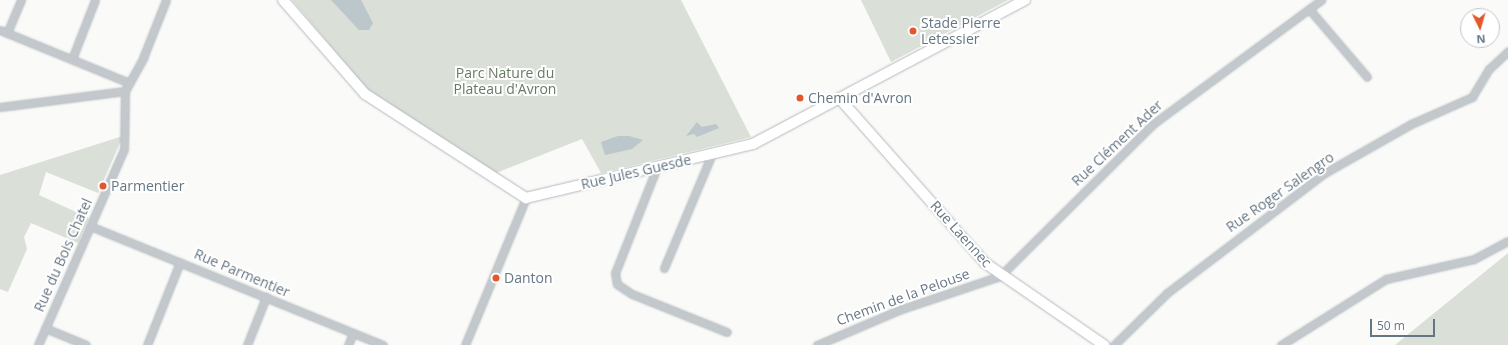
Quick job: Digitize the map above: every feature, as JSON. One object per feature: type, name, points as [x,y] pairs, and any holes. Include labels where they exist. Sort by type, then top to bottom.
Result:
[{"type":"street","points":[[20,0],[3,31],[130,83]]},
{"type":"street","points":[[72,59],[95,0]]},
{"type":"street","points":[[0,107],[125,91],[130,83],[166,0]]},
{"type":"street","points":[[283,0],[364,94],[526,198],[491,279],[465,345]]},
{"type":"street","name":"Rue Jules Guesde","points":[[526,198],[753,144],[1025,0]]},
{"type":"street","name":"Rue Clément Ader","points":[[1000,276],[1153,124],[1321,0]]},
{"type":"street","points":[[1309,9],[1367,77]]},
{"type":"street","name":"Rue Roger Salengro","points":[[1114,345],[1166,293],[1323,174],[1411,124],[1472,97],[1489,69],[1508,51]]},
{"type":"street","name":"Rue du Bois Chatel","points":[[38,345],[124,149],[125,91]]},
{"type":"street","name":"Rue Laennec","points":[[840,99],[1000,276],[1104,345]]},
{"type":"street","points":[[664,268],[712,154]]},
{"type":"street","points":[[657,167],[615,273],[617,284],[632,294],[727,332]]},
{"type":"street","name":"Rue Parmentier","points":[[90,226],[383,345]]},
{"type":"street","points":[[1281,345],[1386,279],[1474,259],[1508,241]]},
{"type":"street","points":[[147,345],[180,262]]},
{"type":"street","name":"Chemin de la Pelouse","points":[[817,345],[898,310],[1000,276]]},
{"type":"street","points":[[247,345],[266,298]]},
{"type":"street","points":[[45,328],[86,345]]},
{"type":"street","points":[[348,345],[352,333]]},
{"type":"green space","name":"Parc Nature du Plateau d'Avron","points":[[292,0],[681,0],[751,137],[601,173],[582,139],[496,173],[367,89]]},
{"type":"green space","name":"Stade Pierre Letessier","points":[[861,0],[1008,0],[891,62]]},
{"type":"green space","points":[[123,136],[98,193],[46,172],[39,195],[89,218],[78,243],[31,223],[24,237],[27,249],[8,292],[0,289],[0,175]]},
{"type":"green space","points":[[1508,253],[1508,345],[1395,345]]},
{"type":"shaded area","points":[[331,0],[361,0],[373,23],[369,30],[359,30]]},
{"type":"shaded area","points":[[697,122],[702,127],[716,124],[719,128],[697,137],[694,134],[686,136]]},
{"type":"shaded area","points":[[618,136],[629,136],[643,140],[632,149],[605,155],[601,142]]},
{"type":"place","name":"Stade Pierre Letessier","points":[[913,31]]},
{"type":"place","name":"Chemin d'Avron","points":[[800,98]]},
{"type":"place","name":"Parmentier","points":[[103,186]]},
{"type":"place","name":"Danton","points":[[496,278]]}]
